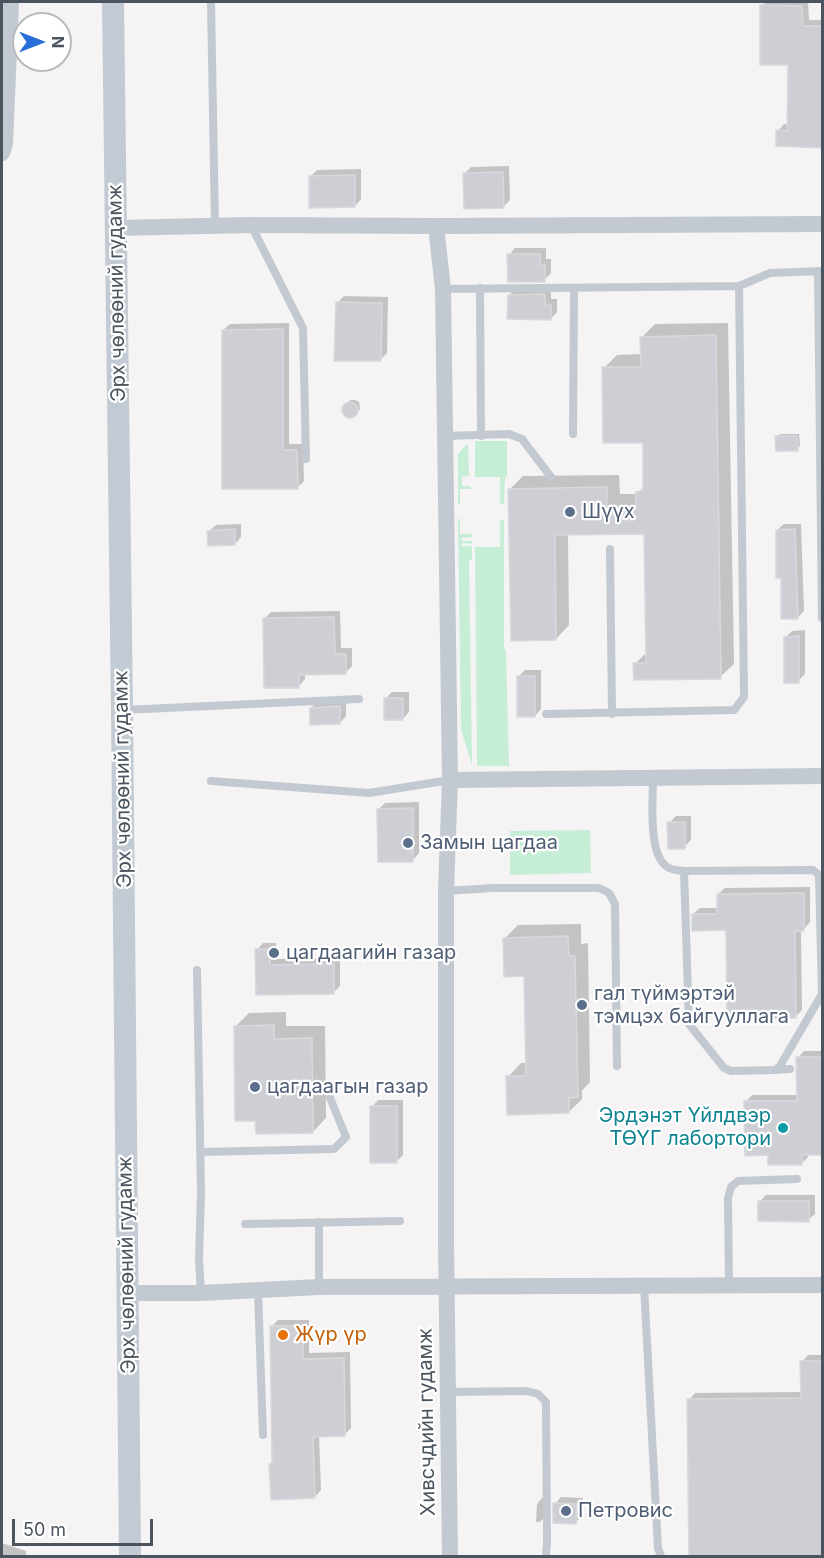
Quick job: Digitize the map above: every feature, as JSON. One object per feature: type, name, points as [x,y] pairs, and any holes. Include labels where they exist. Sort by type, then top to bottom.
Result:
[{"type":"main road","name":"Эрх чөлөөний гудамж","points":[[113,2],[130,1557]]},
{"type":"street","points":[[2,153],[6,132],[11,2]]},
{"type":"street","points":[[116,228],[251,225],[822,224]]},
{"type":"street","name":"Хивсчдийн гудамж","points":[[436,226],[443,289],[450,780],[446,891],[446,1288],[450,1557]]},
{"type":"street","points":[[450,780],[822,776]]},
{"type":"street","points":[[127,1293],[201,1293],[319,1287],[822,1285]]},
{"type":"lane","points":[[211,2],[215,226]]},
{"type":"lane","points":[[251,225],[303,328],[306,459]]},
{"type":"lane","points":[[443,289],[739,286],[770,273],[820,271],[822,618]]},
{"type":"lane","points":[[546,714],[734,710],[744,698],[739,286]]},
{"type":"lane","points":[[480,288],[481,436]]},
{"type":"lane","points":[[573,434],[574,288]]},
{"type":"lane","points":[[444,436],[509,434],[519,436],[551,477]]},
{"type":"lane","points":[[610,549],[612,714]]},
{"type":"lane","points":[[122,711],[359,699]]},
{"type":"lane","points":[[653,778],[654,841],[660,861],[668,868],[684,871],[813,870],[819,875],[822,994],[780,1066],[775,1070]]},
{"type":"lane","points":[[211,781],[369,793],[450,780]]},
{"type":"lane","points":[[684,871],[689,1024],[724,1068],[731,1071],[790,1069]]},
{"type":"lane","points":[[446,891],[493,888],[599,888],[609,893],[615,904],[617,1066]]},
{"type":"lane","points":[[197,970],[201,1293]]},
{"type":"lane","points":[[200,1152],[334,1149],[346,1137],[328,1093]]},
{"type":"lane","points":[[729,1286],[728,1198],[731,1187],[738,1181],[797,1179]]},
{"type":"lane","points":[[245,1224],[400,1221]]},
{"type":"lane","points":[[319,1222],[319,1287]]},
{"type":"lane","points":[[644,1287],[658,1548],[661,1557]]},
{"type":"lane","points":[[258,1291],[263,1435]]},
{"type":"lane","points":[[447,1392],[527,1391],[538,1394],[546,1402],[546,1557]]},
{"type":"green space","points":[[475,441],[507,441],[504,504],[500,504],[500,477],[475,477]]},
{"type":"green space","points":[[468,443],[469,476],[462,477],[462,486],[471,486],[471,489],[460,489],[460,504],[458,504],[458,454]]},
{"type":"green space","points":[[458,519],[460,519],[460,534],[472,534],[472,537],[461,538],[462,541],[472,541],[472,544],[462,543],[461,546],[472,546],[472,560],[469,560],[472,765],[461,730]]},
{"type":"green space","points":[[500,520],[504,520],[504,649],[506,649],[509,766],[477,766],[475,547],[500,547]]},
{"type":"green space","points":[[590,830],[591,873],[510,875],[510,831]]},
{"type":"building","points":[[760,5],[802,6],[803,26],[822,26],[822,148],[776,146],[776,130],[787,131],[788,65],[760,65]]},
{"type":"building","points":[[503,172],[504,208],[464,209],[463,173]]},
{"type":"building","points":[[355,175],[355,207],[309,208],[309,176]]},
{"type":"building","points":[[507,254],[540,254],[540,265],[545,265],[545,282],[508,282]]},
{"type":"building","points":[[545,294],[545,305],[551,305],[551,320],[507,319],[508,295]]},
{"type":"building","points":[[336,302],[382,303],[381,361],[334,361]]},
{"type":"building","points":[[283,329],[283,450],[297,450],[298,489],[222,489],[222,330]]},
{"type":"building","points":[[716,335],[721,679],[634,680],[633,663],[646,663],[644,534],[555,535],[556,640],[511,641],[508,489],[607,487],[607,507],[636,506],[636,492],[643,491],[643,443],[603,443],[602,367],[641,367],[640,337]]},
{"type":"building","points":[[347,402],[353,402],[358,410],[356,416],[347,418],[342,413],[342,407]]},
{"type":"building","points":[[775,436],[797,436],[798,451],[776,451]]},
{"type":"building","points":[[235,529],[235,545],[208,546],[207,531]]},
{"type":"building","points":[[795,529],[798,619],[781,619],[781,578],[776,578],[776,530]]},
{"type":"building","points":[[334,617],[335,654],[346,654],[346,674],[299,675],[299,688],[264,688],[263,618]]},
{"type":"building","points":[[799,636],[799,683],[784,683],[784,637]]},
{"type":"building","points":[[517,676],[535,676],[535,717],[517,717]]},
{"type":"building","points":[[384,698],[403,698],[403,720],[384,720]]},
{"type":"building","points":[[340,706],[340,724],[310,725],[310,708]]},
{"type":"building","points":[[413,808],[413,862],[378,862],[377,809]]},
{"type":"building","points":[[667,822],[685,822],[685,849],[668,849]]},
{"type":"building","points":[[804,893],[804,931],[795,931],[796,1018],[727,1019],[726,930],[692,931],[692,914],[717,914],[717,894]]},
{"type":"building","points":[[568,936],[569,956],[575,956],[578,1097],[569,1098],[569,1113],[507,1115],[506,1076],[526,1076],[524,976],[504,977],[503,938]]},
{"type":"building","points":[[255,949],[270,949],[270,965],[334,964],[334,994],[256,995]]},
{"type":"building","name":"цагдаагын газар","points":[[274,1025],[274,1039],[312,1038],[313,1133],[256,1134],[255,1121],[235,1121],[234,1026]]},
{"type":"building","name":"Эрдэнэт Үйлдвэр ТӨҮГ лабортори","points":[[796,1057],[822,1057],[822,1155],[802,1155],[802,1165],[768,1165],[768,1155],[745,1156],[744,1101],[797,1101]]},
{"type":"building","points":[[370,1106],[397,1106],[397,1163],[370,1163]]},
{"type":"building","points":[[758,1201],[809,1201],[809,1222],[758,1221]]},
{"type":"building","points":[[270,1326],[303,1326],[303,1359],[344,1358],[345,1436],[313,1437],[315,1498],[271,1500]]},
{"type":"building","points":[[800,1361],[822,1361],[822,1557],[689,1557],[687,1399],[801,1398]]},
{"type":"building","points":[[553,1503],[577,1504],[576,1524],[553,1523]]},
{"type":"place","name":"Шүүх","points":[[570,512]]},
{"type":"place","name":"Замын цагдаа","points":[[408,843]]},
{"type":"place","name":"цагдаагийн газар","points":[[274,953]]},
{"type":"place","name":"гал түймэртэй тэмцэх байгууллага","points":[[582,1005]]},
{"type":"place","name":"цагдаагын газар","points":[[255,1087]]},
{"type":"place","name":"Эрдэнэт Үйлдвэр ТӨҮГ лабортори","points":[[783,1128]]},
{"type":"place","name":"Жүр үр","points":[[283,1335]]},
{"type":"place","name":"Петровис","points":[[566,1511]]}]
